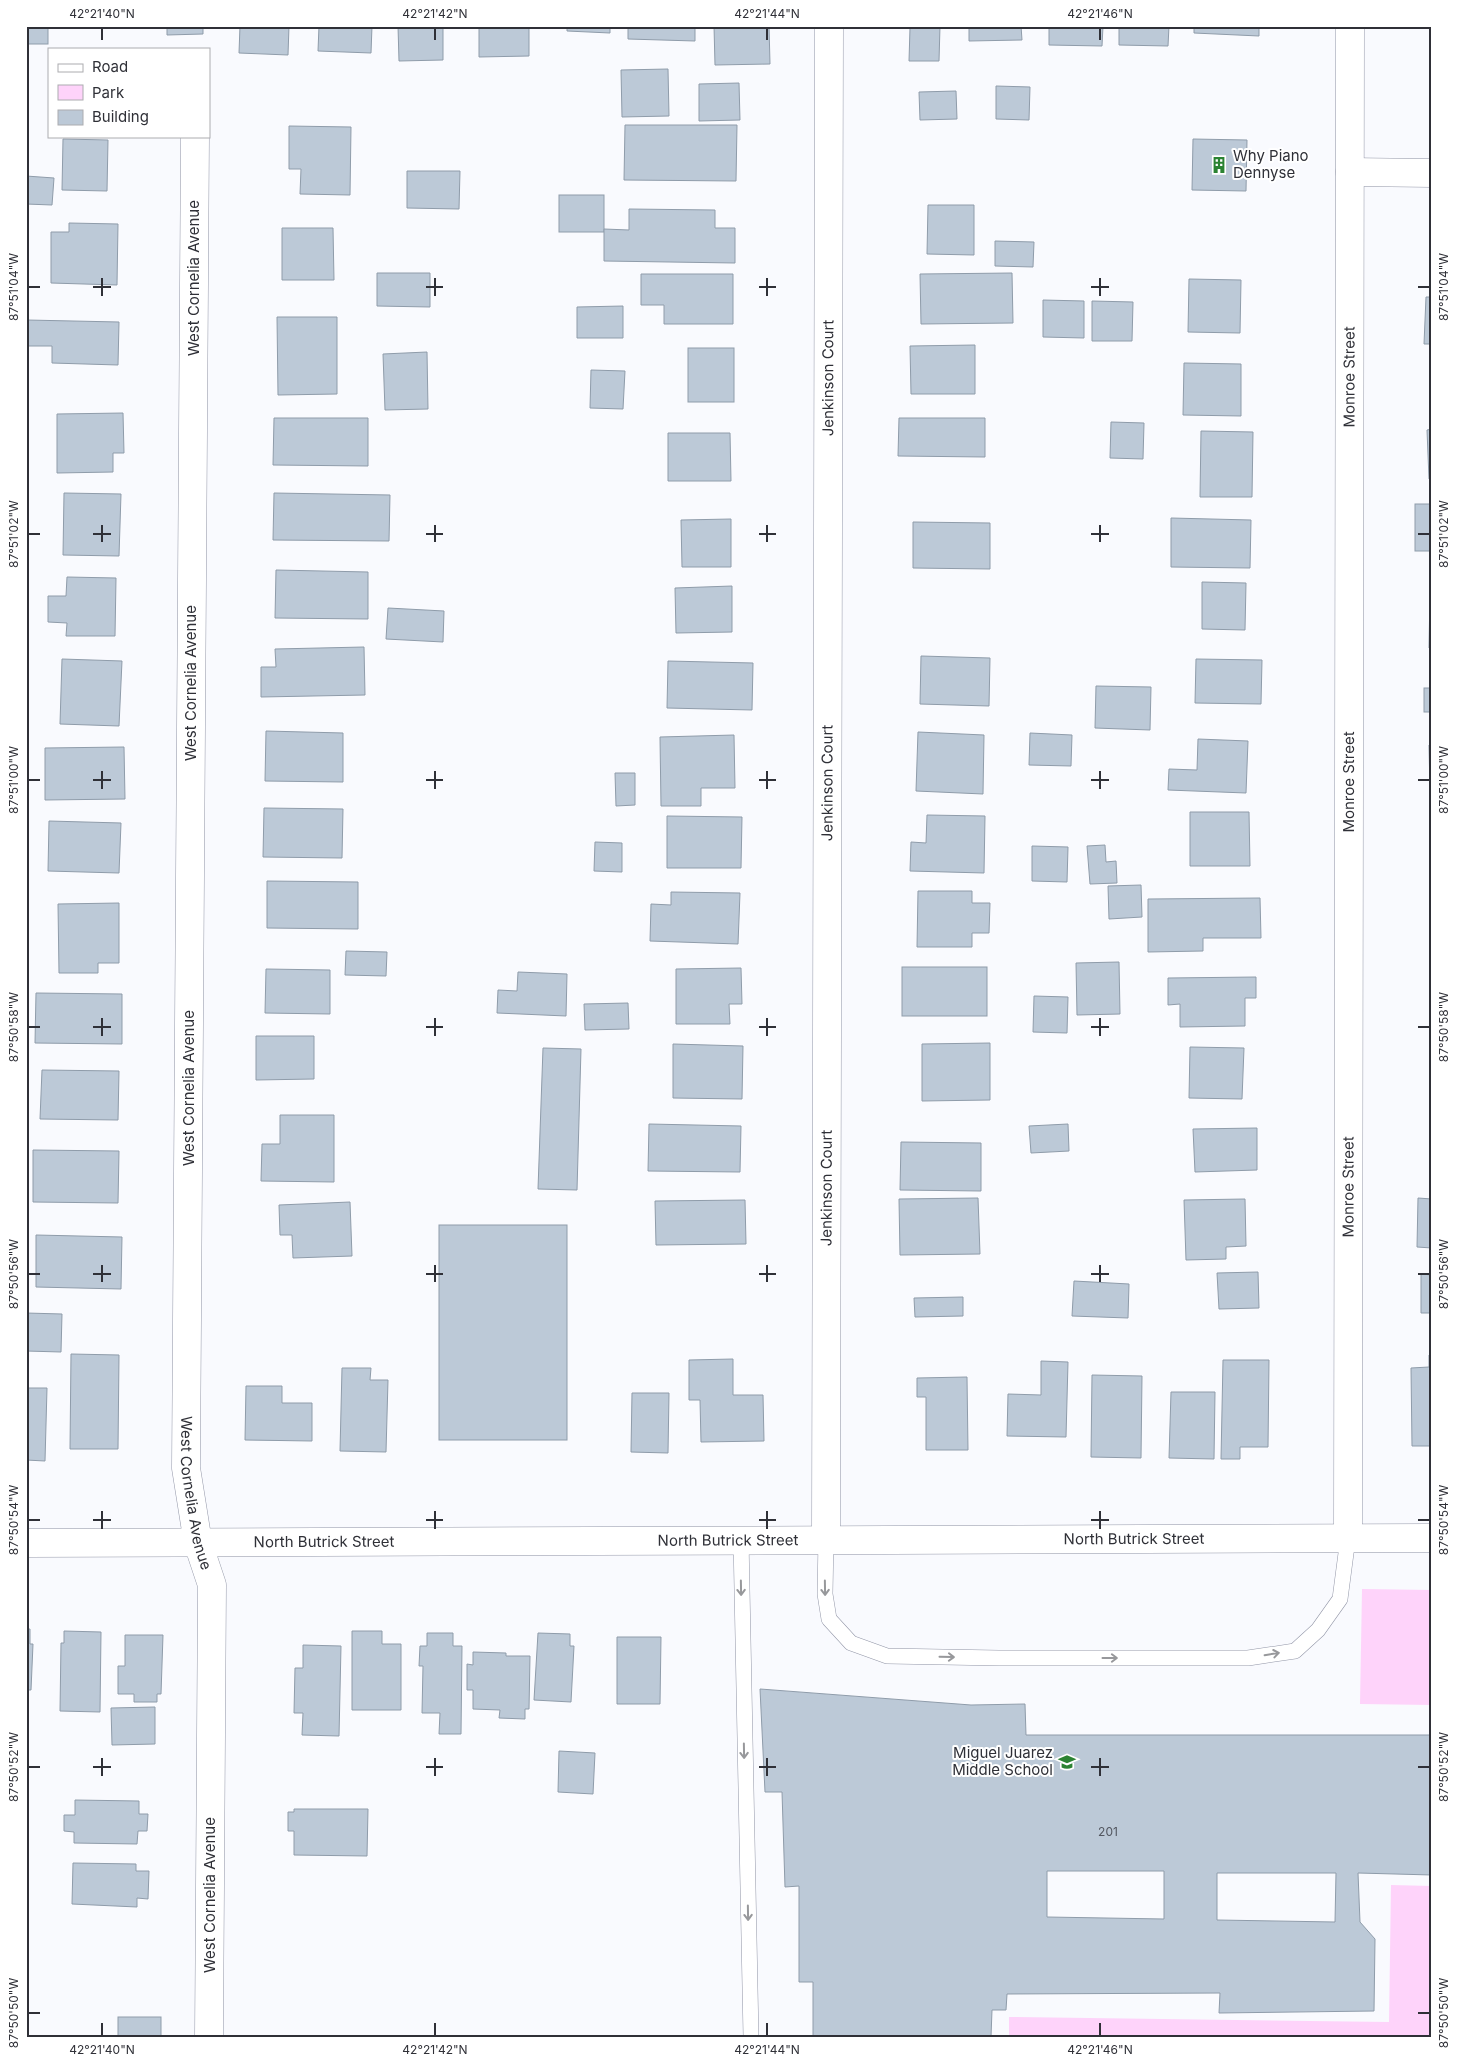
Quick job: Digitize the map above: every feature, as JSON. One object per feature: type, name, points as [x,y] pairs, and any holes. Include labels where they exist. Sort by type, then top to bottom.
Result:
[{"type":"street","name":"Jenkinson Court","points":[[826,1539],[829,26]]},
{"type":"street","name":"Monroe Street","points":[[1348,1538],[1350,26]]},
{"type":"street","name":"West Cornelia Avenue","points":[[195,138],[186,1468],[198,1543],[212,1585],[209,2037]]},
{"type":"street","points":[[1350,172],[1432,174]]},
{"type":"street","name":"North Butrick Street","points":[[26,1543],[1432,1538]]},
{"type":"lane","points":[[826,1539],[825,1594],[829,1619],[851,1643],[888,1656],[1248,1658],[1294,1651],[1318,1630],[1340,1599],[1348,1538]]},
{"type":"lane","points":[[741,1539],[751,2037]]},
{"type":"green space","points":[[1362,1589],[1432,1590],[1432,1705],[1360,1704]]},
{"type":"green space","points":[[1391,1885],[1432,1886],[1432,2037],[1009,2037],[1009,2017],[1389,2022]]},
{"type":"building","points":[[26,26],[48,26],[48,44],[26,44]]},
{"type":"building","points":[[167,26],[203,26],[203,34],[167,35]]},
{"type":"building","points":[[240,26],[289,26],[288,55],[239,53]]},
{"type":"building","points":[[319,26],[372,26],[371,53],[318,51]]},
{"type":"building","points":[[398,26],[443,26],[443,60],[399,61]]},
{"type":"building","points":[[479,26],[529,26],[529,56],[479,57]]},
{"type":"building","points":[[567,26],[610,26],[610,33],[567,31]]},
{"type":"building","points":[[628,26],[695,26],[695,41],[628,39]]},
{"type":"building","points":[[714,26],[769,26],[770,64],[715,65]]},
{"type":"building","points":[[892,26],[940,26],[939,61],[909,61],[910,28]]},
{"type":"building","points":[[969,26],[1021,26],[1022,40],[969,41]]},
{"type":"building","points":[[1049,26],[1103,26],[1102,46],[1049,45]]},
{"type":"building","points":[[1119,26],[1169,26],[1168,46],[1119,45]]},
{"type":"building","points":[[1194,26],[1259,26],[1259,36],[1194,33]]},
{"type":"building","points":[[668,69],[669,116],[622,117],[621,70]]},
{"type":"building","points":[[739,83],[740,120],[699,121],[699,84]]},
{"type":"building","points":[[996,86],[1030,87],[1029,120],[996,119]]},
{"type":"building","points":[[956,91],[957,119],[920,120],[919,92]]},
{"type":"building","points":[[625,125],[737,125],[736,181],[624,180]]},
{"type":"building","points":[[289,126],[351,127],[350,195],[300,194],[301,169],[289,169]]},
{"type":"building","points":[[63,139],[108,140],[107,191],[62,190]]},
{"type":"building","name":"Why Piano Dennyse","points":[[1193,139],[1247,140],[1246,191],[1192,190]]},
{"type":"building","points":[[407,171],[460,171],[459,209],[407,208]]},
{"type":"building","points":[[26,176],[54,178],[52,205],[26,204]]},
{"type":"building","points":[[559,195],[604,195],[604,232],[559,232]]},
{"type":"building","points":[[928,205],[974,205],[974,255],[927,254]]},
{"type":"building","points":[[629,209],[715,210],[715,228],[735,228],[735,263],[604,261],[604,229],[629,230]]},
{"type":"building","points":[[69,223],[118,224],[117,285],[51,283],[51,232],[69,232]]},
{"type":"building","points":[[282,228],[333,228],[334,280],[282,280]]},
{"type":"building","points":[[995,241],[1034,242],[1033,267],[995,266]]},
{"type":"building","points":[[377,273],[430,273],[430,307],[377,306]]},
{"type":"building","points":[[1012,273],[1013,323],[921,324],[920,274]]},
{"type":"building","points":[[641,274],[733,274],[733,324],[664,324],[664,305],[641,305]]},
{"type":"building","points":[[1189,279],[1241,280],[1240,333],[1188,332]]},
{"type":"building","points":[[1426,297],[1432,297],[1432,344],[1424,344]]},
{"type":"building","points":[[1043,300],[1084,301],[1084,338],[1043,337]]},
{"type":"building","points":[[1092,301],[1133,302],[1132,341],[1092,341]]},
{"type":"building","points":[[623,306],[623,338],[577,338],[577,307]]},
{"type":"building","points":[[277,317],[337,317],[337,394],[278,395]]},
{"type":"building","points":[[27,320],[119,322],[118,365],[52,363],[52,346],[26,346]]},
{"type":"building","points":[[975,345],[975,394],[911,394],[910,346]]},
{"type":"building","points":[[688,348],[734,348],[734,402],[688,402]]},
{"type":"building","points":[[427,352],[428,409],[385,410],[383,354]]},
{"type":"building","points":[[1184,363],[1241,364],[1241,416],[1183,415]]},
{"type":"building","points":[[591,370],[625,371],[623,409],[590,408]]},
{"type":"building","points":[[123,413],[124,453],[113,453],[113,472],[57,473],[57,414]]},
{"type":"building","points":[[274,418],[368,418],[368,466],[273,465]]},
{"type":"building","points":[[899,418],[985,418],[985,457],[898,456]]},
{"type":"building","points":[[1111,422],[1144,423],[1143,459],[1110,458]]},
{"type":"building","points":[[1432,429],[1432,479],[1429,479],[1427,430]]},
{"type":"building","points":[[1201,431],[1253,432],[1252,497],[1200,497]]},
{"type":"building","points":[[668,433],[730,433],[731,481],[668,481]]},
{"type":"building","points":[[64,493],[121,494],[119,556],[63,555]]},
{"type":"building","points":[[274,493],[390,495],[389,541],[273,540]]},
{"type":"building","points":[[1415,504],[1432,504],[1432,551],[1415,551]]},
{"type":"building","points":[[1171,518],[1251,520],[1250,568],[1171,567]]},
{"type":"building","points":[[731,519],[731,567],[682,567],[681,520]]},
{"type":"building","points":[[913,522],[990,523],[990,569],[913,568]]},
{"type":"building","points":[[276,570],[368,572],[368,619],[275,618]]},
{"type":"building","points":[[67,577],[116,578],[115,636],[66,636],[67,623],[48,622],[48,596],[66,596]]},
{"type":"building","points":[[1202,582],[1246,583],[1245,630],[1202,629]]},
{"type":"building","points":[[732,586],[732,632],[676,633],[675,588]]},
{"type":"building","points":[[1430,593],[1432,593],[1432,648],[1429,648]]},
{"type":"building","points":[[388,608],[444,611],[443,642],[386,639]]},
{"type":"building","points":[[364,647],[365,695],[261,697],[261,667],[276,667],[275,649]]},
{"type":"building","points":[[921,656],[990,658],[989,706],[920,704]]},
{"type":"building","points":[[62,659],[122,661],[119,726],[60,724]]},
{"type":"building","points":[[1196,659],[1262,660],[1261,704],[1195,703]]},
{"type":"building","points":[[668,661],[753,663],[752,710],[667,708]]},
{"type":"building","points":[[1096,686],[1151,687],[1150,730],[1095,728]]},
{"type":"building","points":[[1424,688],[1432,688],[1432,712],[1424,712]]},
{"type":"building","points":[[266,731],[343,733],[343,782],[265,781]]},
{"type":"building","points":[[918,732],[984,735],[983,794],[916,791]]},
{"type":"building","points":[[1030,733],[1072,735],[1071,766],[1029,765]]},
{"type":"building","points":[[734,735],[735,788],[701,788],[701,806],[661,806],[660,737]]},
{"type":"building","points":[[1198,739],[1248,741],[1246,793],[1168,790],[1169,769],[1197,770]]},
{"type":"building","points":[[1429,745],[1432,745],[1432,790],[1430,790]]},
{"type":"building","points":[[124,747],[125,799],[45,800],[45,748]]},
{"type":"building","points":[[615,773],[635,773],[635,805],[616,806]]},
{"type":"building","points":[[264,808],[343,809],[342,858],[263,857]]},
{"type":"building","points":[[1190,812],[1249,812],[1250,866],[1190,866]]},
{"type":"building","points":[[927,815],[985,816],[984,873],[910,871],[911,842],[926,843]]},
{"type":"building","points":[[667,816],[742,817],[741,868],[667,868]]},
{"type":"building","points":[[49,821],[121,823],[119,873],[48,871]]},
{"type":"building","points":[[595,842],[622,843],[622,872],[594,871]]},
{"type":"building","points":[[1105,845],[1106,862],[1116,861],[1117,883],[1090,884],[1087,846]]},
{"type":"building","points":[[1032,846],[1068,847],[1067,882],[1032,881]]},
{"type":"building","points":[[267,881],[358,882],[358,929],[267,928]]},
{"type":"building","points":[[1141,885],[1142,917],[1109,919],[1108,886]]},
{"type":"building","points":[[918,891],[972,891],[972,903],[990,903],[989,933],[972,933],[972,947],[917,947]]},
{"type":"building","points":[[671,892],[740,893],[738,944],[650,941],[651,904],[671,905]]},
{"type":"building","points":[[1432,897],[1432,949],[1430,948]]},
{"type":"building","points":[[1260,898],[1261,938],[1203,938],[1203,951],[1148,952],[1148,899]]},
{"type":"building","points":[[119,903],[119,963],[98,963],[98,973],[59,973],[58,904]]},
{"type":"building","points":[[346,951],[387,952],[386,976],[345,975]]},
{"type":"building","points":[[1119,962],[1120,1014],[1077,1015],[1076,963]]},
{"type":"building","points":[[902,967],[987,967],[987,1016],[902,1016]]},
{"type":"building","points":[[741,968],[742,1004],[729,1004],[730,1024],[676,1024],[676,969]]},
{"type":"building","points":[[266,969],[330,970],[330,1014],[265,1013]]},
{"type":"building","points":[[518,972],[567,974],[566,1016],[497,1013],[498,990],[517,991]]},
{"type":"building","points":[[1256,977],[1256,998],[1245,998],[1245,1026],[1180,1027],[1180,1004],[1168,1005],[1168,978]]},
{"type":"building","points":[[36,993],[122,994],[122,1044],[35,1043]]},
{"type":"building","points":[[1034,996],[1068,997],[1067,1033],[1033,1032]]},
{"type":"building","points":[[628,1003],[629,1029],[585,1030],[584,1004]]},
{"type":"building","points":[[256,1036],[314,1036],[314,1079],[256,1080]]},
{"type":"building","points":[[990,1043],[990,1100],[922,1101],[922,1044]]},
{"type":"building","points":[[673,1044],[743,1046],[742,1099],[673,1098]]},
{"type":"building","points":[[1190,1047],[1244,1048],[1242,1099],[1189,1098]]},
{"type":"building","points":[[543,1048],[581,1049],[577,1190],[538,1189]]},
{"type":"building","points":[[42,1070],[119,1071],[118,1120],[40,1119]]},
{"type":"building","points":[[280,1115],[334,1115],[334,1182],[261,1181],[262,1144],[280,1144]]},
{"type":"building","points":[[649,1124],[741,1126],[740,1172],[648,1171]]},
{"type":"building","points":[[1068,1124],[1069,1151],[1031,1153],[1029,1126]]},
{"type":"building","points":[[1257,1128],[1257,1170],[1195,1172],[1193,1129]]},
{"type":"building","points":[[1430,1131],[1432,1131],[1432,1172],[1430,1172]]},
{"type":"building","points":[[901,1142],[981,1143],[981,1191],[900,1190]]},
{"type":"building","points":[[33,1150],[119,1151],[118,1203],[33,1202]]},
{"type":"building","points":[[978,1198],[980,1254],[900,1255],[899,1199]]},
{"type":"building","points":[[1418,1198],[1432,1199],[1432,1248],[1417,1247]]},
{"type":"building","points":[[1245,1199],[1246,1246],[1226,1247],[1226,1259],[1186,1260],[1184,1200]]},
{"type":"building","points":[[745,1200],[746,1244],[656,1245],[655,1201]]},
{"type":"building","points":[[350,1202],[352,1256],[293,1258],[292,1235],[280,1235],[279,1205]]},
{"type":"building","points":[[439,1225],[567,1225],[567,1440],[439,1440]]},
{"type":"building","points":[[36,1235],[122,1237],[121,1289],[36,1287]]},
{"type":"building","points":[[1258,1272],[1259,1308],[1219,1309],[1217,1273]]},
{"type":"building","points":[[1421,1274],[1432,1275],[1432,1313],[1421,1313]]},
{"type":"building","points":[[1074,1281],[1129,1284],[1128,1318],[1072,1316]]},
{"type":"building","points":[[963,1297],[963,1316],[915,1317],[914,1298]]},
{"type":"building","points":[[26,1313],[62,1314],[61,1352],[26,1351]]},
{"type":"building","points":[[71,1354],[119,1355],[118,1449],[70,1449]]},
{"type":"building","points":[[1429,1355],[1432,1355],[1432,1446],[1412,1446],[1411,1368],[1429,1367]]},
{"type":"building","points":[[733,1359],[733,1395],[763,1395],[764,1441],[701,1442],[700,1400],[689,1400],[689,1360]]},
{"type":"building","points":[[1223,1360],[1269,1360],[1268,1447],[1240,1447],[1240,1459],[1221,1459]]},
{"type":"building","points":[[1041,1361],[1068,1362],[1066,1437],[1007,1436],[1008,1394],[1041,1395]]},
{"type":"building","points":[[342,1368],[371,1368],[370,1380],[388,1380],[386,1452],[340,1451]]},
{"type":"building","points":[[1092,1375],[1142,1376],[1141,1458],[1091,1457]]},
{"type":"building","points":[[967,1377],[968,1450],[926,1450],[926,1397],[917,1397],[917,1378]]},
{"type":"building","points":[[246,1386],[282,1386],[282,1403],[312,1403],[312,1441],[245,1440]]},
{"type":"building","points":[[26,1388],[47,1388],[45,1461],[26,1460]]},
{"type":"building","points":[[1171,1392],[1215,1392],[1214,1459],[1169,1458]]},
{"type":"building","points":[[632,1393],[669,1393],[668,1453],[631,1452]]},
{"type":"building","points":[[26,1629],[30,1629],[30,1644],[33,1644],[31,1690],[28,1690],[28,1703],[26,1703]]},
{"type":"building","points":[[64,1631],[101,1632],[100,1712],[60,1711],[61,1643],[64,1643]]},
{"type":"building","points":[[352,1631],[382,1631],[382,1644],[401,1644],[401,1710],[352,1710]]},
{"type":"building","points":[[427,1633],[453,1633],[453,1646],[462,1646],[461,1734],[439,1734],[440,1713],[422,1713],[423,1666],[419,1666],[420,1646],[427,1646]]},
{"type":"building","points":[[538,1633],[570,1634],[570,1646],[574,1646],[571,1702],[534,1700]]},
{"type":"building","points":[[125,1635],[163,1635],[161,1694],[157,1694],[157,1702],[134,1702],[134,1694],[118,1694],[118,1666],[125,1666]]},
{"type":"building","points":[[617,1637],[661,1637],[660,1704],[617,1704]]},
{"type":"building","points":[[303,1645],[341,1646],[339,1736],[302,1735],[303,1713],[294,1713],[295,1668],[303,1668]]},
{"type":"building","points":[[473,1652],[506,1653],[506,1656],[530,1656],[529,1709],[525,1709],[525,1719],[499,1718],[500,1710],[473,1709],[473,1690],[467,1690],[467,1664],[473,1665]]},
{"type":"building","points":[[760,1689],[971,1705],[1025,1704],[1026,1735],[1432,1735],[1432,1875],[1358,1873],[1360,1922],[1375,1939],[1374,2011],[1219,2013],[1220,1993],[1007,1994],[1006,2010],[992,2010],[991,2037],[813,2037],[813,1982],[799,1982],[799,1886],[785,1887],[782,1792],[765,1792]],"holes":[[[1047,1871],[1164,1871],[1164,1919],[1047,1917]],[[1217,1873],[1336,1873],[1335,1922],[1217,1920]]]},
{"type":"building","points":[[155,1707],[155,1744],[112,1745],[111,1708]]},
{"type":"building","points":[[559,1751],[595,1753],[593,1794],[558,1792]]},
{"type":"building","points":[[75,1800],[139,1801],[139,1814],[148,1814],[147,1831],[138,1831],[137,1844],[74,1843],[74,1832],[64,1831],[64,1815],[75,1815]]},
{"type":"building","points":[[294,1809],[368,1809],[367,1856],[294,1855],[294,1831],[288,1831],[288,1812],[294,1812]]},
{"type":"building","points":[[73,1863],[136,1864],[136,1871],[149,1871],[148,1899],[137,1898],[137,1907],[72,1904]]},
{"type":"building","points":[[118,2017],[161,2017],[161,2037],[118,2037]]},
{"type":"place","name":"Why Piano Dennyse","points":[[1219,165]]},
{"type":"place","name":"Miguel Juarez Middle School","points":[[1067,1762]]}]
